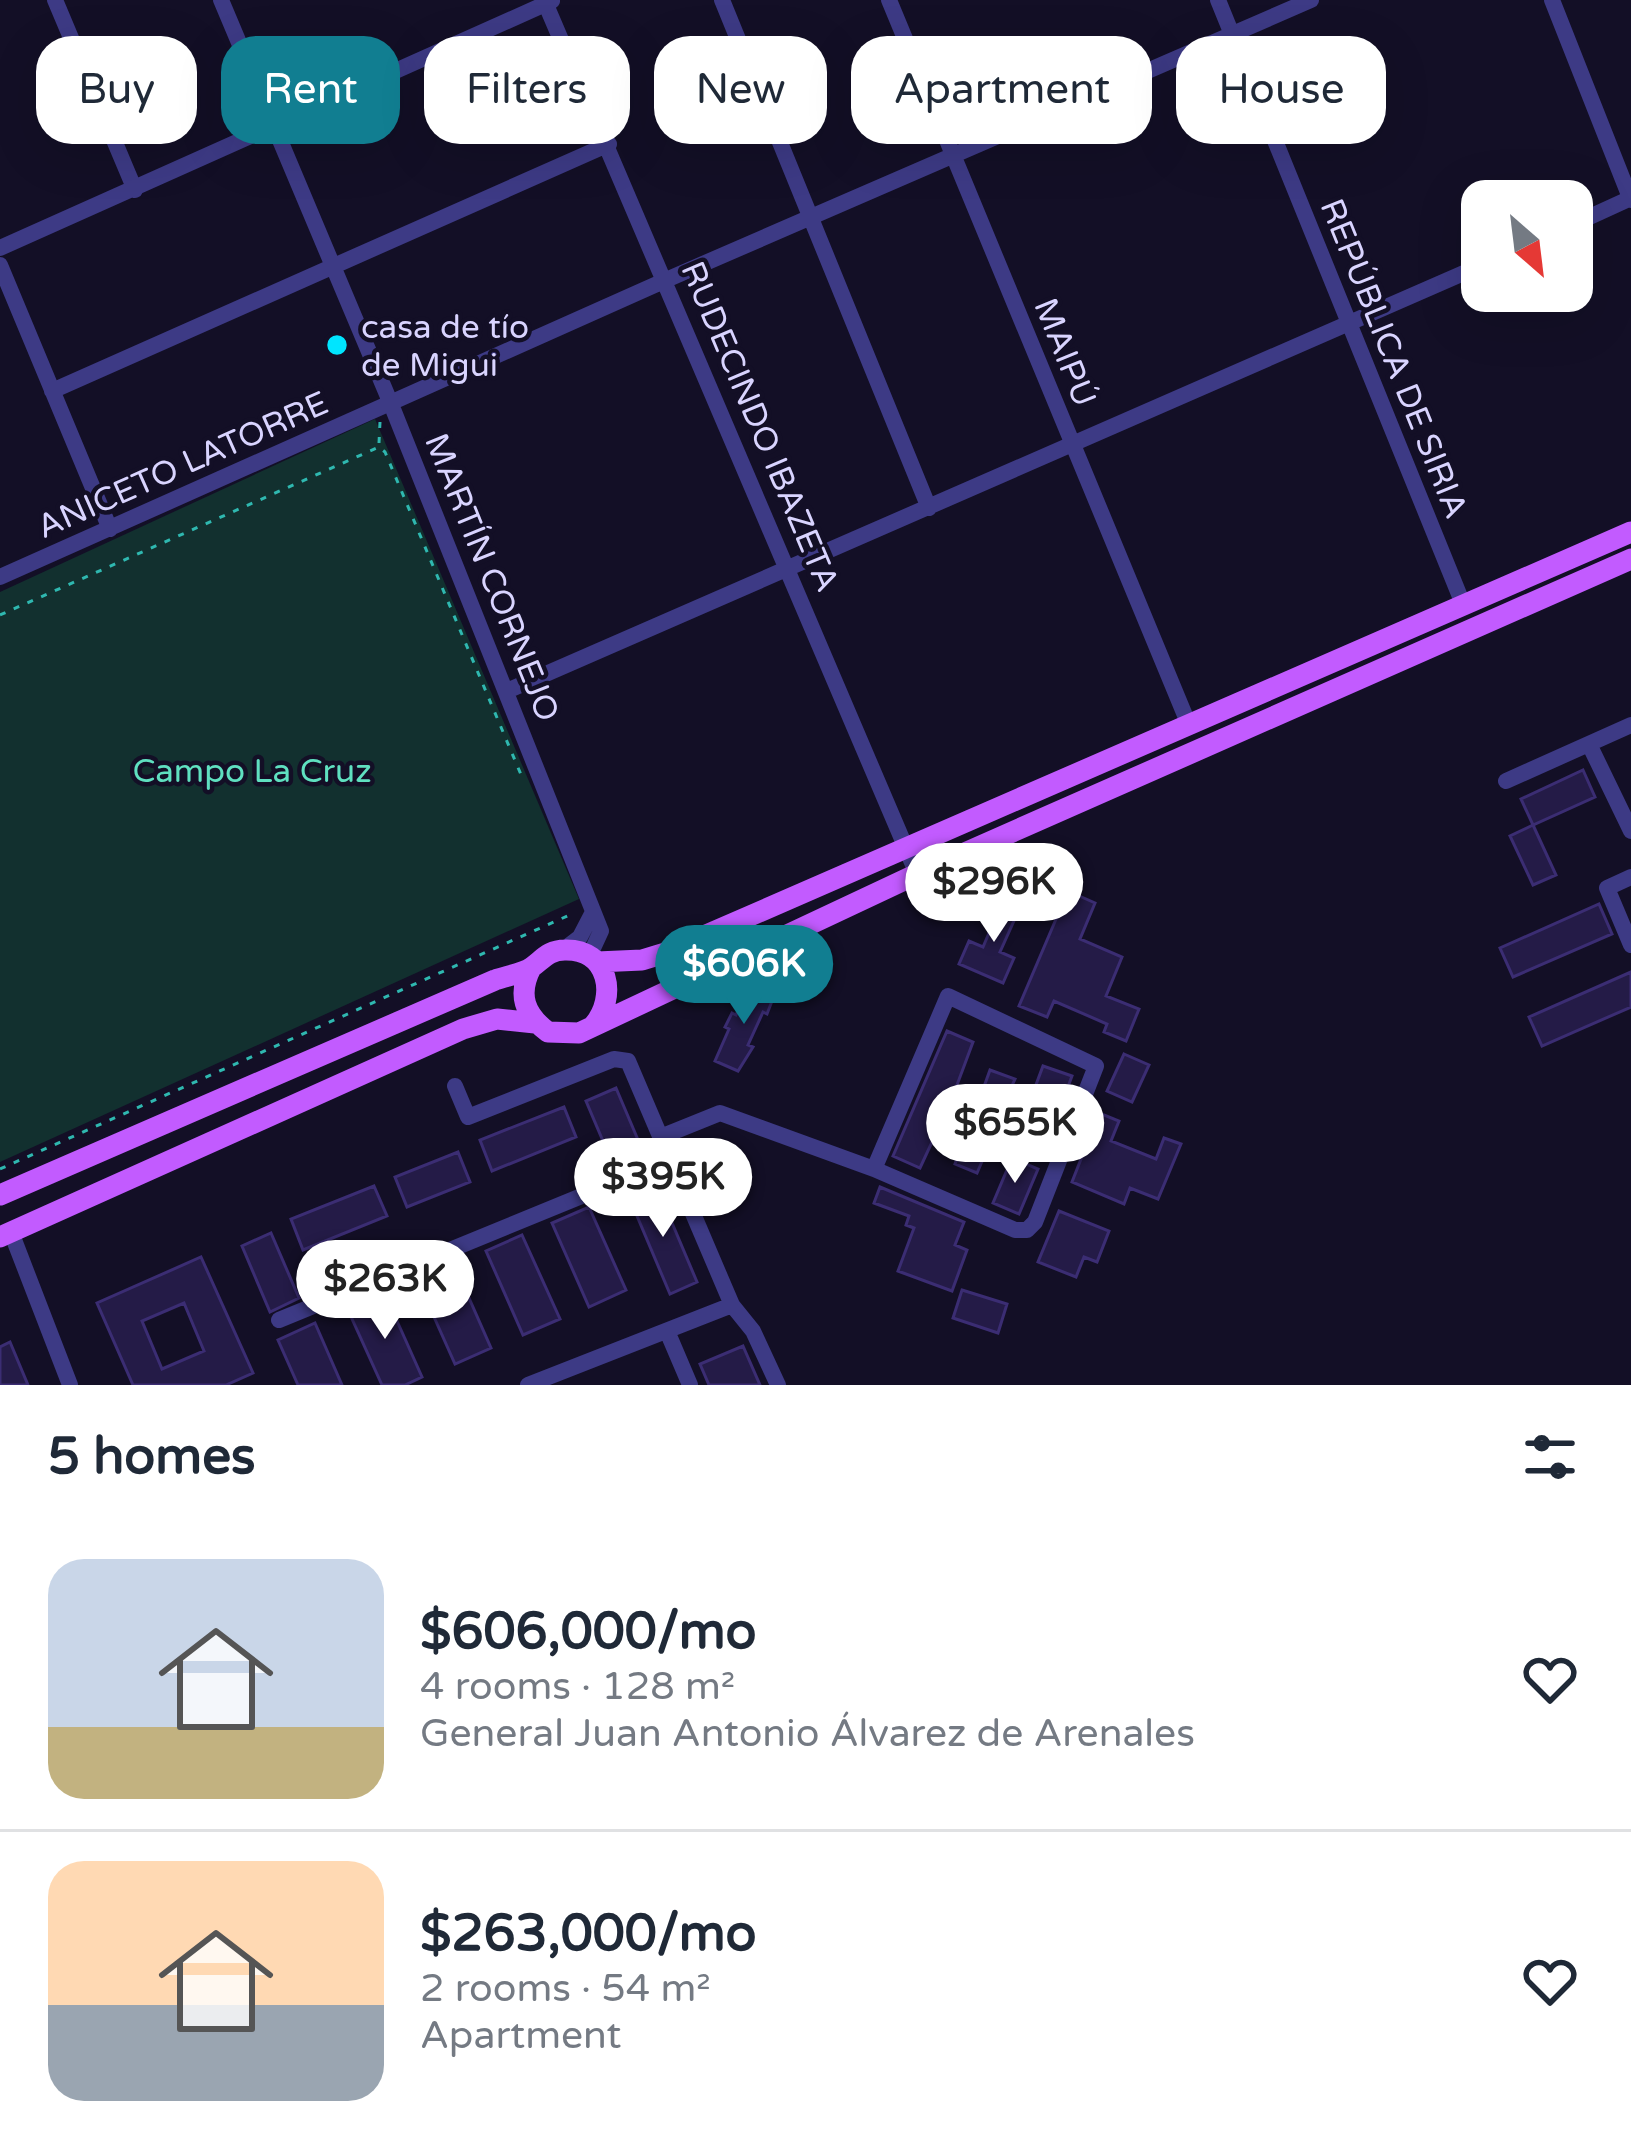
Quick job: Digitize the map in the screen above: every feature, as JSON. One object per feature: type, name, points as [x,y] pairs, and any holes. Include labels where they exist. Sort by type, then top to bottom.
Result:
[{"type":"main road","points":[[536,1023],[524,999],[531,968],[539,959],[563,950],[593,960],[642,960],[665,953],[1631,532]]},
{"type":"main road","points":[[5,1235],[464,1029],[496,1019],[536,1023],[564,1035],[593,1026],[917,874],[1631,559]]},
{"type":"main road","points":[[593,960],[606,977],[609,995],[593,1026]]},
{"type":"main road","points":[[0,1195],[531,968]]},
{"type":"street","points":[[56,0],[135,190]]},
{"type":"street","name":"MARTÍN CORNEJO","points":[[221,0],[236,36]]},
{"type":"street","points":[[722,0],[929,508]]},
{"type":"street","name":"MAIPÚ","points":[[889,0],[1189,725]]},
{"type":"street","name":"REPÚBLICA DE SIRIA","points":[[1218,0],[1463,604]]},
{"type":"street","name":"ANICETO LATORRE","points":[[0,577],[1311,0]]},
{"type":"street","points":[[1552,0],[1631,199],[1593,216]]},
{"type":"street","points":[[400,66],[543,1]]},
{"type":"street","name":"RUDECINDO IBAZETA","points":[[543,1],[559,36]]},
{"type":"street","points":[[0,248],[232,144]]},
{"type":"street","name":"MARTÍN CORNEJO","points":[[282,144],[507,691],[585,909],[602,935],[593,960]]},
{"type":"street","points":[[52,391],[609,144]]},
{"type":"street","name":"RUDECINDO IBAZETA","points":[[609,144],[917,874]]},
{"type":"street","points":[[0,265],[110,529]]},
{"type":"street","points":[[507,691],[1461,275]]},
{"type":"street","points":[[1506,781],[1631,725]]},
{"type":"street","points":[[1588,744],[1631,831]]},
{"type":"street","points":[[1631,877],[1607,888],[1631,945]]},
{"type":"street","points":[[563,950],[580,937],[585,909]]},
{"type":"street","points":[[663,1136],[720,1113],[874,1169],[1015,1230],[1027,1230],[1035,1222],[1096,1066],[948,996],[874,1169]]},
{"type":"street","points":[[454,1086],[468,1117],[614,1059],[628,1061],[732,1305],[753,1331],[778,1385]]},
{"type":"street","points":[[279,1320],[672,1159]]},
{"type":"street","points":[[5,1235],[70,1385]]},
{"type":"street","points":[[528,1385],[732,1305]]},
{"type":"street","points":[[667,1330],[690,1385]]},
{"type":"path","points":[[379,447],[386,406]]},
{"type":"path","points":[[0,615],[379,447]]},
{"type":"path","points":[[379,447],[521,776]]},
{"type":"path","points":[[0,1168],[585,909]]},
{"type":"green space","name":"Campo La Cruz","points":[[375,419],[579,899],[0,1162],[0,592]]},
{"type":"building","points":[[1583,770],[1595,797],[1533,825],[1521,799]]},
{"type":"building","points":[[1533,825],[1556,875],[1533,885],[1510,836]]},
{"type":"building","points":[[1068,891],[1095,903],[1080,939],[1122,957],[1106,996],[1139,1009],[1126,1041],[1104,1032],[1107,1024],[1054,1001],[1047,1017],[1019,1006]]},
{"type":"building","points":[[1005,896],[1022,903],[1000,952],[1014,958],[1003,983],[959,964],[969,941],[983,947]]},
{"type":"building","points":[[1599,904],[1612,934],[1513,977],[1500,948]]},
{"type":"building","points":[[1631,972],[1631,1007],[1542,1046],[1529,1017]]},
{"type":"building","points":[[752,981],[773,990],[768,999],[772,1001],[738,1071],[715,1061],[729,1029],[725,1027]]},
{"type":"building","points":[[947,1031],[973,1042],[954,1093],[977,1106],[990,1070],[1015,1079],[1010,1090],[1031,1098],[1043,1066],[1072,1076],[1055,1122],[1035,1115],[1004,1125],[999,1138],[993,1136],[977,1173],[955,1164],[970,1123],[945,1114],[920,1168],[893,1156]]},
{"type":"building","points":[[1124,1054],[1149,1065],[1132,1102],[1107,1091]]},
{"type":"building","points":[[616,1088],[644,1154],[614,1167],[586,1101]]},
{"type":"building","points":[[564,1107],[576,1137],[492,1171],[480,1140]]},
{"type":"building","points":[[1099,1113],[1119,1121],[1111,1141],[1156,1159],[1164,1138],[1181,1144],[1158,1199],[1130,1188],[1124,1204],[1072,1182]]},
{"type":"building","points":[[458,1152],[470,1182],[407,1207],[395,1177]]},
{"type":"building","points":[[1012,1158],[1038,1169],[1019,1214],[993,1203]]},
{"type":"building","points":[[656,1185],[697,1282],[670,1294],[629,1197]]},
{"type":"building","points":[[374,1186],[387,1216],[303,1250],[291,1219]]},
{"type":"building","points":[[880,1187],[964,1222],[955,1245],[967,1250],[952,1291],[898,1271],[914,1228],[906,1225],[909,1216],[874,1203]]},
{"type":"building","points":[[589,1207],[626,1290],[589,1307],[552,1223]]},
{"type":"building","points":[[1059,1211],[1109,1231],[1097,1262],[1084,1257],[1076,1277],[1038,1262]]},
{"type":"building","points":[[271,1233],[299,1298],[270,1312],[242,1246]]},
{"type":"building","points":[[522,1235],[560,1319],[523,1335],[486,1251]]},
{"type":"building","points":[[201,1257],[253,1373],[226,1385],[133,1385],[97,1303]],"holes":[[[184,1303],[204,1351],[162,1369],[142,1321]]]},
{"type":"building","points":[[454,1264],[491,1348],[455,1364],[418,1281]]},
{"type":"building","points":[[962,1290],[1007,1304],[998,1333],[953,1318]]},
{"type":"building","points":[[385,1294],[422,1377],[405,1385],[382,1385],[348,1310]]},
{"type":"building","points":[[315,1323],[342,1385],[298,1385],[278,1340]]},
{"type":"building","points":[[10,1342],[28,1385],[0,1385],[0,1347]]},
{"type":"building","points":[[743,1346],[760,1385],[709,1385],[700,1364]]},
{"type":"place","name":"casa de tío de Migui","points":[[337,345]]}]
